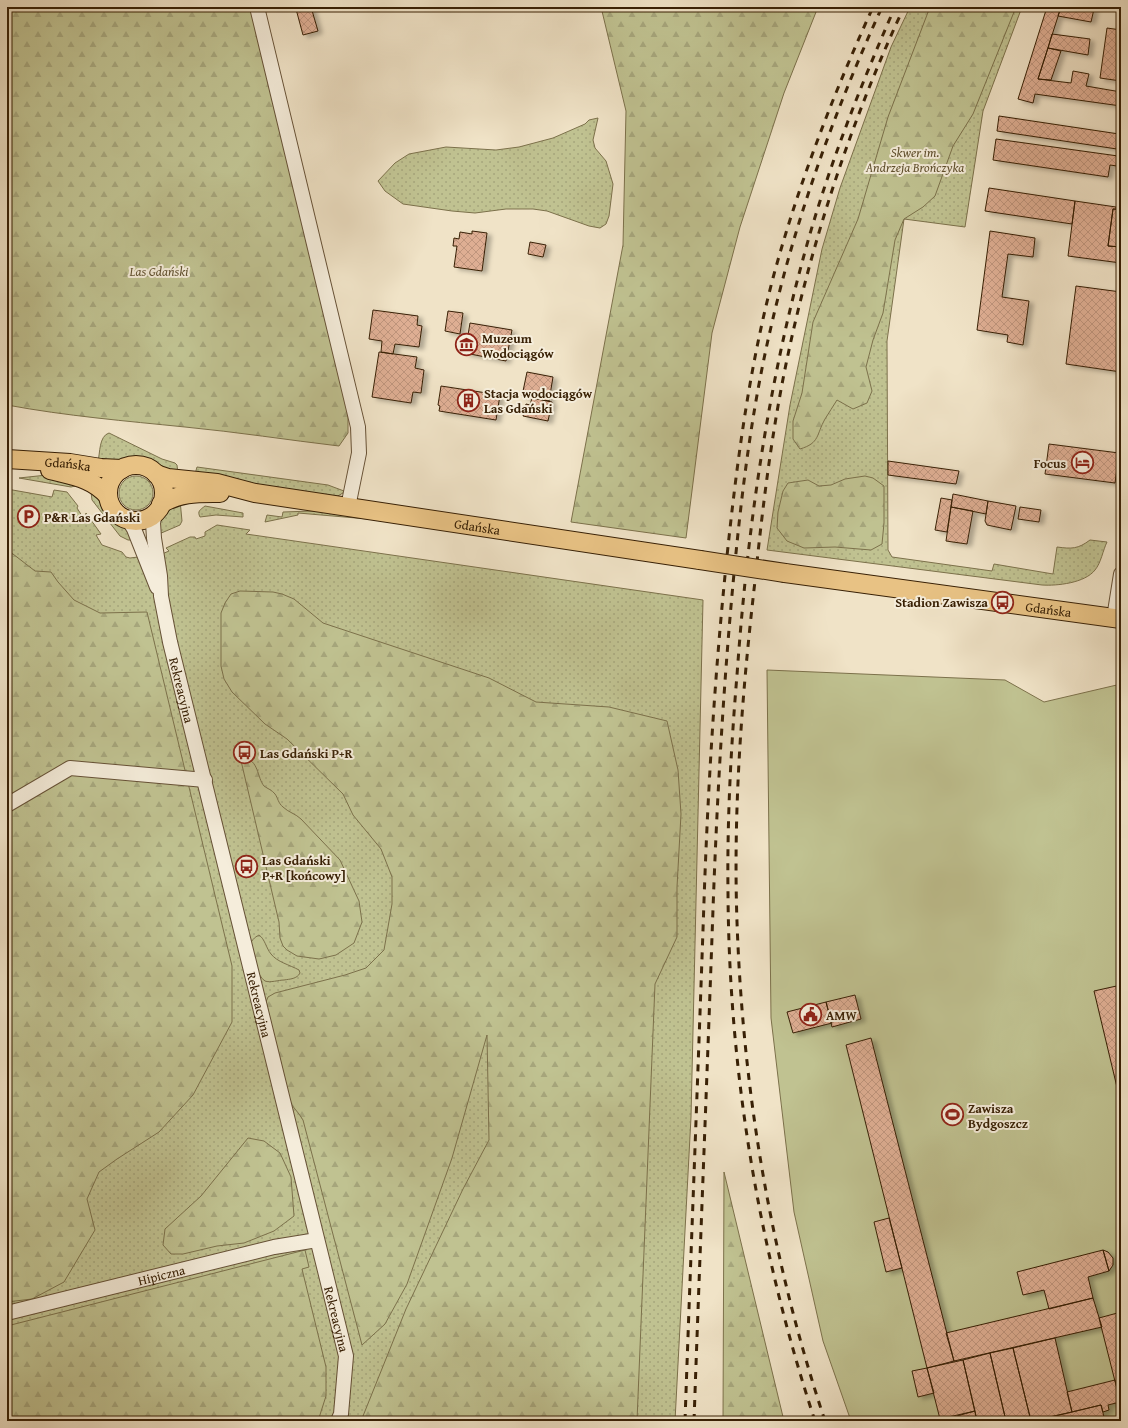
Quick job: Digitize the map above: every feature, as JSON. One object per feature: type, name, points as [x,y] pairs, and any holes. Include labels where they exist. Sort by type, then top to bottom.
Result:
[{"type":"main road","name":"Gdańska","points":[[10,459],[70,463],[101,468],[122,469]]},
{"type":"main road","name":"Gdańska","points":[[10,459],[89,481],[101,488],[108,496]]},
{"type":"main road","points":[[140,465],[156,474],[161,481],[164,496],[158,508],[149,517],[142,520],[135,521],[120,516],[110,504],[108,496],[108,488],[115,474],[127,466],[140,465]]},
{"type":"main road","name":"Gdańska","points":[[156,474],[168,478],[217,483],[255,493],[785,573],[1118,619]]},
{"type":"main road","name":"Gdańska","points":[[158,508],[170,498],[183,494],[255,493]]},
{"type":"street","points":[[257,7],[358,426],[359,453],[348,507]]},
{"type":"street","name":"Rekreacyjna","points":[[158,508],[153,522],[154,538],[160,576],[161,596],[170,642],[346,1356],[341,1419]]},
{"type":"street","name":"Rekreacyjna","points":[[128,519],[134,529],[161,596]]},
{"type":"street","points":[[1118,619],[1121,574]]},
{"type":"street","points":[[7,805],[70,768],[205,780]]},
{"type":"street","name":"Hipiczna","points":[[7,1312],[274,1247],[317,1240]]},
{"type":"green space","name":"Las Gdański","points":[[7,7],[252,7],[348,406],[348,433],[339,446],[224,431],[74,415],[7,405]]},
{"type":"green space","points":[[601,7],[818,7],[784,93],[740,227],[712,333],[686,538],[571,522],[623,245],[626,111]]},
{"type":"green space","name":"Skwer im. Andrzeja Brończyka","points":[[910,7],[1022,7],[983,111],[965,227],[904,219],[887,341],[888,550],[892,557],[992,571],[994,564],[1053,574],[1057,547],[1075,548],[1090,540],[1107,542],[1099,564],[1095,570],[1085,578],[1078,581],[1055,585],[1042,585],[767,550],[790,405],[822,249],[840,188],[891,47]]},
{"type":"green space","points":[[930,7],[1016,7],[973,114],[953,146],[935,196],[923,207],[904,219],[895,240],[883,313],[873,340],[866,367],[872,391],[867,403],[853,409],[837,400],[825,419],[817,438],[811,444],[800,449],[793,439],[793,421],[802,393],[813,322],[858,219],[888,117]]},
{"type":"green space","points":[[598,118],[593,140],[595,148],[606,161],[613,184],[609,216],[606,224],[600,228],[589,226],[547,211],[533,209],[506,209],[475,213],[403,204],[385,191],[378,181],[395,163],[409,154],[446,147],[496,150],[519,147],[553,138],[585,124],[589,120]]},
{"type":"green space","points":[[109,433],[162,459],[175,463],[177,465],[178,474],[163,471],[149,461],[143,460],[130,460],[118,463],[98,462],[103,438]]},
{"type":"green space","points":[[197,467],[328,485],[344,491],[336,497],[195,474]]},
{"type":"green space","points":[[47,475],[75,486],[71,487],[19,478]]},
{"type":"green space","points":[[139,476],[148,481],[152,486],[152,500],[148,505],[143,509],[133,510],[129,509],[120,500],[119,490],[120,486],[129,477]]},
{"type":"green space","points":[[865,476],[873,478],[884,486],[884,523],[882,544],[871,550],[835,547],[804,548],[787,541],[777,528],[778,512],[783,491],[788,483],[808,480],[819,486],[831,485],[845,479]]},
{"type":"green space","points":[[7,489],[52,497],[54,490],[67,492],[78,506],[77,508],[84,519],[86,513],[101,534],[96,535],[102,545],[122,552],[126,557],[130,558],[162,554],[169,551],[166,548],[190,537],[195,537],[196,539],[205,536],[205,532],[217,525],[250,530],[246,534],[703,600],[691,1117],[675,1421],[7,1421]]},
{"type":"green space","points":[[91,492],[102,500],[109,515],[124,527],[133,540],[128,540],[120,536],[92,500]]},
{"type":"green space","points":[[180,500],[182,521],[180,525],[159,534],[160,522],[164,513]]},
{"type":"green space","points":[[205,506],[243,513],[243,517],[216,515],[200,517],[199,512]]},
{"type":"green space","points":[[312,511],[391,521],[298,513],[298,515],[265,522],[267,515],[282,517],[283,512]]},
{"type":"green space","points":[[7,552],[13,554],[35,571],[51,572],[74,600],[100,613],[147,612],[232,966],[232,1022],[193,1095],[159,1132],[99,1172],[87,1199],[95,1230],[64,1282],[32,1299],[7,1302]]},
{"type":"green space","points":[[240,591],[273,592],[282,594],[294,599],[323,623],[489,678],[536,702],[609,707],[667,721],[678,770],[681,814],[677,887],[677,937],[655,984],[637,1421],[361,1421],[406,1309],[463,1189],[489,1140],[487,1035],[452,1158],[407,1284],[385,1324],[362,1345],[303,1120],[291,1104],[266,1002],[268,997],[275,993],[366,968],[384,950],[392,904],[392,877],[381,849],[353,815],[343,794],[287,739],[265,724],[232,692],[224,679],[221,666],[221,613],[231,594]]},
{"type":"green space","name":"Zawisza Bydgoszcz","points":[[767,670],[1005,680],[1044,702],[1121,684],[1121,1421],[851,1421],[823,1341],[794,1212],[771,1018]]},
{"type":"green space","points":[[243,758],[248,759],[255,765],[262,783],[274,793],[281,805],[301,819],[340,860],[359,901],[362,922],[354,943],[336,955],[319,959],[297,956],[283,946],[280,938],[279,922],[242,765],[241,760]]},
{"type":"green space","points":[[259,935],[263,939],[269,952],[274,957],[299,970],[299,975],[295,978],[272,982],[267,982],[262,979],[255,966],[250,947],[254,938]]},
{"type":"green space","points":[[248,1138],[264,1141],[280,1153],[291,1177],[294,1216],[274,1231],[244,1243],[217,1246],[183,1254],[171,1254],[163,1245],[165,1229],[201,1196]]},
{"type":"green space","points":[[724,1172],[784,1421],[723,1421]]},
{"type":"green space","points":[[305,1250],[309,1267],[302,1269],[326,1367],[326,1396],[318,1421],[7,1421],[7,1326]]},
{"type":"building","points":[[311,7],[318,31],[303,35],[296,9]]},
{"type":"building","points":[[1047,7],[1061,7],[1038,79],[1071,83],[1073,71],[1089,74],[1086,86],[1121,92],[1121,106],[1035,94],[1033,103],[1018,99]]},
{"type":"building","points":[[1061,7],[1083,7],[1094,9],[1091,22],[1058,16]]},
{"type":"building","points":[[1107,28],[1121,30],[1121,81],[1100,78]]},
{"type":"building","points":[[1052,34],[1090,39],[1088,55],[1048,48]]},
{"type":"building","points":[[1048,48],[1061,51],[1051,80],[1038,79]]},
{"type":"building","points":[[999,116],[1119,134],[1117,149],[997,131]]},
{"type":"building","points":[[996,139],[1118,156],[1117,166],[1110,165],[1108,177],[993,160]]},
{"type":"building","points":[[989,188],[1075,201],[1072,224],[985,211]]},
{"type":"building","points":[[1075,201],[1116,207],[1116,209],[1113,209],[1108,246],[1121,247],[1121,263],[1068,256]]},
{"type":"building","points":[[1113,209],[1121,210],[1121,247],[1108,246]]},
{"type":"building","points":[[472,231],[487,233],[482,271],[454,267],[457,246],[453,246],[454,238],[459,239],[460,232],[472,234]]},
{"type":"building","points":[[990,231],[1035,238],[1033,257],[1008,254],[1002,297],[1029,301],[1023,345],[1007,342],[1008,335],[977,330]]},
{"type":"building","points":[[530,242],[546,245],[543,257],[528,254]]},
{"type":"building","points":[[1076,286],[1121,292],[1121,372],[1066,364]]},
{"type":"building","points":[[373,310],[418,316],[417,325],[422,326],[419,347],[395,344],[393,354],[381,352],[382,341],[369,339]]},
{"type":"building","points":[[448,311],[463,313],[460,334],[445,331]]},
{"type":"building","points":[[470,323],[512,330],[506,361],[465,353]]},
{"type":"building","points":[[379,352],[417,357],[415,368],[424,370],[421,393],[413,392],[411,403],[372,397]]},
{"type":"building","points":[[527,372],[553,377],[549,401],[522,396]]},
{"type":"building","name":"Stacja wodociągów Las Gdański","points":[[441,386],[500,395],[496,420],[439,411],[440,406],[438,405]]},
{"type":"building","points":[[532,398],[552,402],[548,421],[523,416],[526,404],[530,405]]},
{"type":"building","name":"Focus","points":[[1049,444],[1119,453],[1115,483],[1045,474]]},
{"type":"building","points":[[888,461],[959,471],[956,484],[888,475]]},
{"type":"building","points":[[953,494],[988,501],[986,514],[951,507]]},
{"type":"building","points":[[941,498],[952,500],[947,532],[935,530]]},
{"type":"building","points":[[988,501],[1016,506],[1011,530],[987,525],[985,521]]},
{"type":"building","points":[[951,507],[973,511],[967,544],[946,541]]},
{"type":"building","points":[[1020,507],[1041,510],[1039,522],[1018,519]]},
{"type":"building","points":[[1121,985],[1121,1104],[1094,991]]},
{"type":"building","points":[[855,995],[861,1019],[832,1027],[826,1002]]},
{"type":"building","points":[[826,1002],[832,1023],[793,1033],[787,1012]]},
{"type":"building","points":[[871,1038],[954,1361],[927,1368],[846,1045]]},
{"type":"building","points":[[889,1218],[902,1268],[886,1272],[874,1222]]},
{"type":"building","points":[[1103,1250],[1108,1252],[1113,1258],[1113,1265],[1109,1271]]},
{"type":"building","points":[[1103,1250],[1109,1271],[1088,1277],[1093,1298],[1049,1309],[1044,1290],[1023,1295],[1017,1272]]},
{"type":"building","points":[[1093,1298],[1102,1327],[954,1361],[946,1333]]},
{"type":"building","points":[[1121,1312],[1121,1405],[1099,1318]]},
{"type":"building","points":[[1055,1338],[1072,1412],[1031,1421],[1013,1348]]},
{"type":"building","points":[[1013,1348],[1031,1421],[1006,1421],[990,1353]]},
{"type":"building","points":[[990,1353],[1006,1421],[977,1421],[963,1360]]},
{"type":"building","points":[[963,1360],[975,1411],[940,1419],[927,1368]]},
{"type":"building","points":[[927,1368],[934,1393],[918,1397],[912,1371]]},
{"type":"building","points":[[1115,1380],[1120,1402],[1108,1405],[1109,1410],[1103,1412],[1101,1405],[1072,1412],[1067,1392]]},
{"type":"building","points":[[1101,1405],[1105,1421],[1052,1421],[1051,1417]]},
{"type":"building","points":[[975,1411],[977,1421],[958,1421],[957,1416]]},
{"type":"railway","points":[[685,1421],[710,772],[723,599],[740,451],[757,347],[773,278],[783,243],[817,141],[844,73],[873,7]]},
{"type":"railway","points":[[694,1421],[718,787],[729,625],[752,423],[771,327],[792,245],[818,164],[848,85],[882,7]]},
{"type":"railway","points":[[815,1421],[795,1357],[763,1226],[741,1094],[734,1027],[728,893],[731,756],[746,570],[768,413],[778,362],[803,259],[822,195],[856,100],[895,7]]},
{"type":"railway","points":[[825,1421],[789,1298],[775,1237],[753,1112],[740,986],[737,922],[736,837],[740,751],[750,623],[770,454],[778,404],[793,331],[818,237],[848,143],[865,97],[904,7]]},
{"type":"place","name":"Muzeum Wodociągów","points":[[466,345]]},
{"type":"place","name":"Stacja wodociągów Las Gdański","points":[[469,400]]},
{"type":"place","name":"Focus","points":[[1082,463]]},
{"type":"place","name":"P&R Las Gdański","points":[[28,517]]},
{"type":"place","name":"Stadion Zawisza","points":[[1003,602]]},
{"type":"place","name":"Las Gdański P+R","points":[[245,753]]},
{"type":"place","name":"Las Gdański P+R [końcowy]","points":[[247,867]]},
{"type":"place","name":"AMW","points":[[810,1015]]},
{"type":"place","name":"Zawisza Bydgoszcz","points":[[952,1115]]}]
